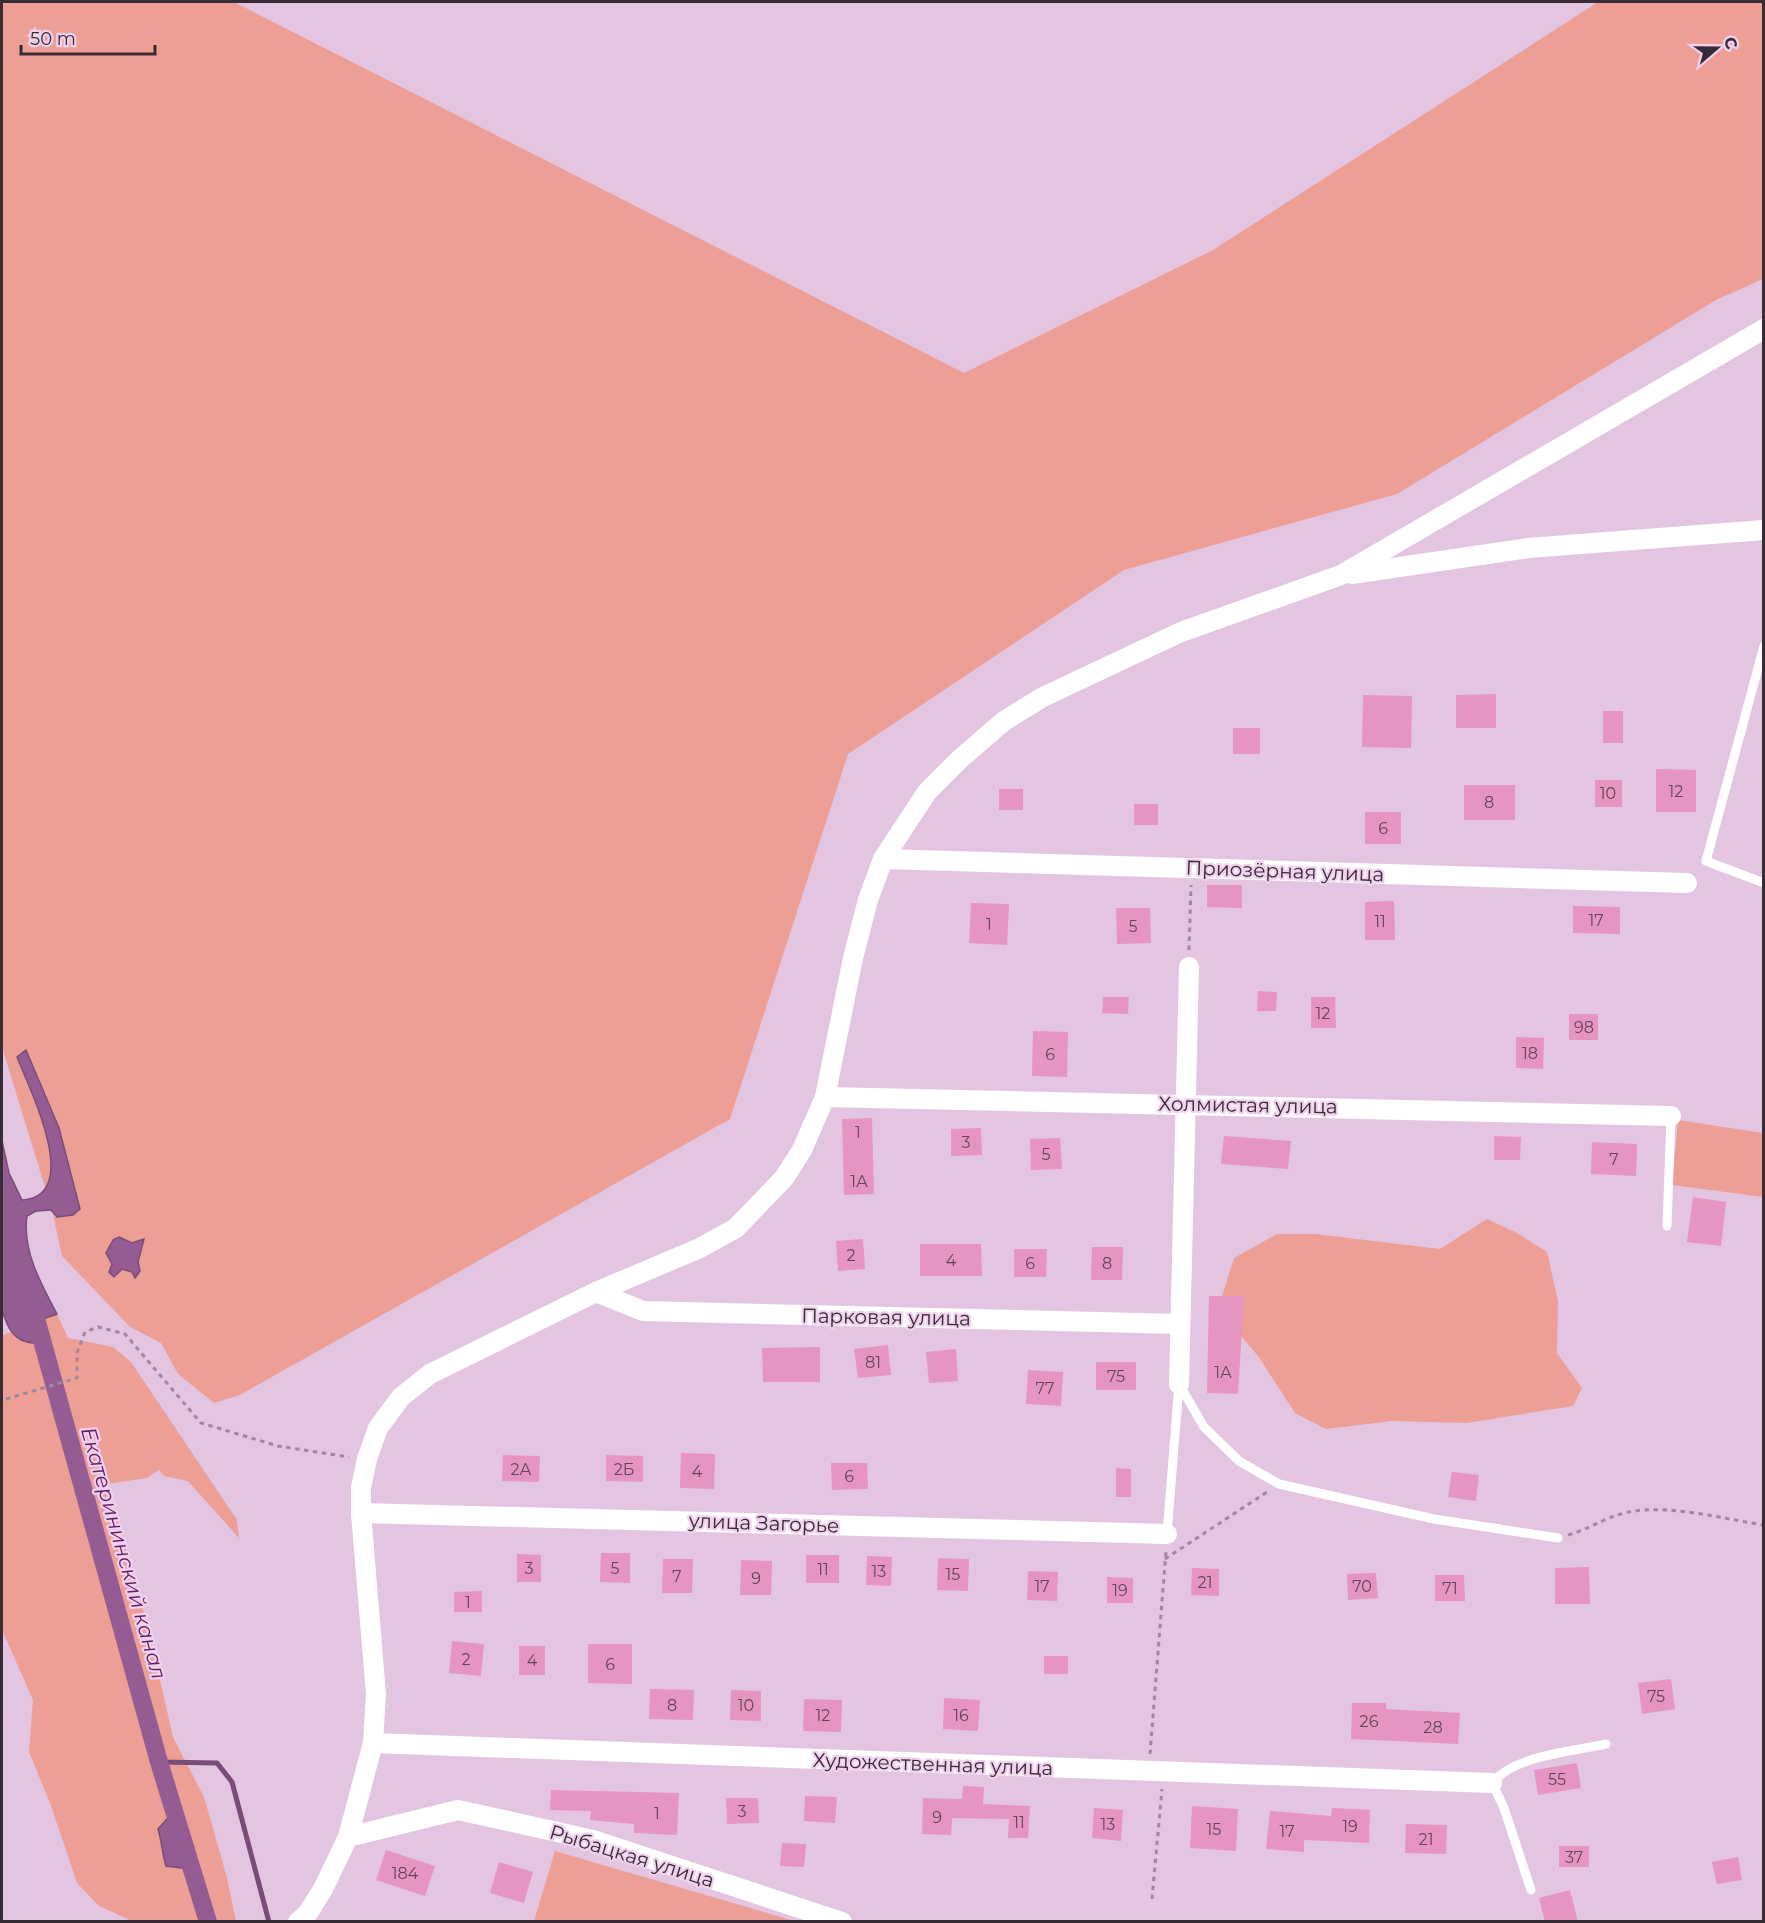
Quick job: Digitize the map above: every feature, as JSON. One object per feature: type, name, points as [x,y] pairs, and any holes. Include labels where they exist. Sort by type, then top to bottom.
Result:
[{"type":"street","points":[[298,1922],[308,1913],[324,1889],[348,1837],[373,1743],[376,1694],[361,1513],[361,1487],[367,1459],[378,1428],[401,1397],[430,1374],[596,1292],[700,1248],[736,1228],[784,1178],[802,1150],[825,1096],[853,958],[868,900],[883,859],[927,792],[960,759],[1004,721],[1043,697],[1181,632],[1341,575],[1764,329]]},
{"type":"street","points":[[1341,575],[1528,548],[1764,530]]},
{"type":"street","name":"Приозёрная улица","points":[[883,859],[1687,883]]},
{"type":"street","points":[[1179,1384],[1188,967]]},
{"type":"street","name":"Холмистая улица","points":[[825,1096],[1671,1116]]},
{"type":"street","name":"Парковая улица","points":[[596,1292],[643,1311],[1180,1324]]},
{"type":"street","name":"улица Загорье","points":[[361,1513],[1167,1534]]},
{"type":"street","name":"Художественная улица","points":[[373,1743],[1492,1783]]},
{"type":"street","name":"Рыбацкая улица","points":[[348,1837],[458,1810],[593,1840],[842,1922]]},
{"type":"lane","points":[[1764,646],[1706,861],[1764,883]]},
{"type":"lane","points":[[1667,1226],[1671,1116]]},
{"type":"lane","points":[[1179,1384],[1204,1427],[1239,1461],[1279,1485],[1434,1519],[1558,1538]]},
{"type":"lane","points":[[1167,1534],[1179,1384]]},
{"type":"lane","points":[[1531,1890],[1504,1808],[1492,1783],[1501,1772],[1515,1764],[1606,1744]]},
{"type":"path","points":[[1188,967],[1191,868]]},
{"type":"path","points":[[6,1399],[77,1378],[76,1353],[85,1332],[98,1327],[125,1334],[201,1423],[278,1446],[367,1459]]},
{"type":"path","points":[[1166,1558],[1279,1485]]},
{"type":"path","points":[[1558,1538],[1577,1532],[1600,1519],[1631,1511],[1660,1510],[1764,1525]]},
{"type":"path","points":[[1152,1899],[1162,1790],[1149,1772],[1167,1534]]},
{"type":"shaded area","points":[[2,2],[234,2],[964,373],[1213,250],[1598,2],[1763,2],[1763,279],[1716,300],[1397,494],[1124,570],[848,754],[730,1119],[240,1395],[214,1403],[178,1374],[161,1343],[130,1327],[62,1256],[52,1210],[2,1047]]},
{"type":"shaded area","points":[[26,1050],[59,1128],[80,1209],[73,1215],[57,1217],[51,1210],[36,1211],[27,1216],[26,1229],[30,1254],[39,1279],[57,1314],[37,1321],[33,1343],[20,1340],[12,1332],[2,1310],[2,1141],[9,1173],[22,1200],[40,1194],[49,1180],[51,1161],[40,1115],[17,1057]]},
{"type":"shaded area","points":[[1678,1120],[1763,1133],[1763,1197],[1672,1185]]},
{"type":"shaded area","points":[[1487,1219],[1517,1233],[1547,1252],[1558,1301],[1557,1353],[1582,1388],[1573,1406],[1467,1423],[1392,1421],[1326,1429],[1295,1413],[1258,1356],[1218,1309],[1234,1258],[1277,1234],[1315,1234],[1440,1249]]},
{"type":"shaded area","points":[[119,1237],[132,1243],[144,1239],[138,1262],[140,1271],[135,1278],[132,1272],[122,1269],[114,1277],[109,1272],[112,1264],[106,1253],[113,1240]]},
{"type":"shaded area","points":[[57,1314],[68,1338],[113,1347],[131,1362],[237,1520],[239,1538],[188,1481],[164,1476],[159,1470],[147,1478],[107,1484],[147,1624],[173,1737],[204,1797],[227,1878],[236,1921],[132,1921],[99,1906],[77,1883],[50,1803],[29,1752],[33,1700],[2,1630],[2,1336],[10,1332],[27,1342],[37,1321]]},
{"type":"shaded area","points":[[167,1819],[183,1831],[193,1860],[181,1868],[166,1866],[158,1829]]},
{"type":"shaded area","points":[[555,1851],[791,1920],[791,1921],[534,1921]]},
{"type":"building","points":[[1496,694],[1496,728],[1456,728],[1456,695]]},
{"type":"building","points":[[1363,695],[1412,696],[1411,748],[1362,747]]},
{"type":"building","points":[[1603,711],[1623,711],[1623,743],[1603,743]]},
{"type":"building","points":[[1233,728],[1260,728],[1260,754],[1233,754]]},
{"type":"building","points":[[1656,769],[1696,770],[1696,812],[1656,812]]},
{"type":"building","points":[[1595,780],[1622,780],[1622,807],[1595,807]]},
{"type":"building","points":[[1464,785],[1515,785],[1515,820],[1464,820]]},
{"type":"building","points":[[999,789],[1023,789],[1023,810],[999,810]]},
{"type":"building","points":[[1134,804],[1158,804],[1158,825],[1134,825]]},
{"type":"building","points":[[1365,812],[1401,812],[1401,844],[1365,844]]},
{"type":"building","points":[[1207,885],[1242,885],[1242,908],[1207,907]]},
{"type":"building","points":[[1394,901],[1395,940],[1365,940],[1365,902]]},
{"type":"building","points":[[971,903],[1009,904],[1007,945],[969,943]]},
{"type":"building","points":[[1573,906],[1620,907],[1620,934],[1573,933]]},
{"type":"building","points":[[1116,908],[1150,908],[1151,943],[1117,944]]},
{"type":"building","points":[[1258,991],[1277,992],[1276,1011],[1257,1011]]},
{"type":"building","points":[[1103,997],[1129,997],[1128,1014],[1102,1013]]},
{"type":"building","points":[[1311,997],[1335,997],[1336,1028],[1311,1028]]},
{"type":"building","points":[[1569,1014],[1598,1014],[1598,1040],[1569,1040]]},
{"type":"building","points":[[1033,1031],[1068,1032],[1067,1077],[1032,1076]]},
{"type":"building","points":[[1516,1037],[1544,1038],[1543,1069],[1516,1068]]},
{"type":"building","points":[[872,1118],[874,1194],[844,1195],[842,1119]]},
{"type":"building","points":[[981,1128],[982,1155],[951,1156],[951,1129]]},
{"type":"building","points":[[1224,1136],[1291,1141],[1288,1169],[1221,1164]]},
{"type":"building","points":[[1494,1136],[1521,1137],[1520,1160],[1494,1160]]},
{"type":"building","points":[[1060,1138],[1062,1169],[1031,1170],[1030,1139]]},
{"type":"building","points":[[1592,1142],[1637,1144],[1636,1176],[1591,1174]]},
{"type":"building","points":[[1693,1197],[1726,1202],[1721,1246],[1687,1242]]},
{"type":"building","points":[[863,1239],[865,1269],[838,1271],[836,1241]]},
{"type":"building","points":[[920,1244],[981,1244],[982,1276],[920,1276]]},
{"type":"building","points":[[1092,1247],[1123,1247],[1122,1280],[1091,1280]]},
{"type":"building","points":[[1014,1249],[1047,1249],[1046,1277],[1014,1277]]},
{"type":"building","points":[[1209,1296],[1244,1296],[1238,1394],[1207,1393]]},
{"type":"building","points":[[888,1345],[891,1375],[858,1378],[854,1349]]},
{"type":"building","points":[[820,1347],[820,1382],[763,1382],[762,1348]]},
{"type":"building","points":[[956,1349],[958,1381],[929,1383],[926,1352]]},
{"type":"building","points":[[1096,1362],[1136,1362],[1136,1390],[1096,1390]]},
{"type":"building","points":[[1028,1370],[1063,1372],[1061,1406],[1026,1404]]},
{"type":"building","points":[[681,1453],[715,1454],[714,1489],[680,1488]]},
{"type":"building","points":[[503,1455],[540,1456],[539,1482],[502,1481]]},
{"type":"building","points":[[606,1455],[643,1456],[643,1482],[606,1481]]},
{"type":"building","points":[[831,1463],[867,1463],[868,1489],[832,1490]]},
{"type":"building","points":[[1116,1468],[1131,1469],[1131,1497],[1116,1497]]},
{"type":"building","points":[[1452,1472],[1479,1475],[1476,1501],[1448,1497]]},
{"type":"building","points":[[601,1553],[630,1553],[630,1583],[600,1582]]},
{"type":"building","points":[[517,1554],[541,1555],[541,1582],[517,1582]]},
{"type":"building","points":[[806,1555],[839,1555],[839,1583],[806,1583]]},
{"type":"building","points":[[867,1556],[892,1557],[891,1586],[866,1585]]},
{"type":"building","points":[[938,1558],[969,1559],[968,1591],[937,1590]]},
{"type":"building","points":[[663,1559],[693,1559],[692,1593],[662,1593]]},
{"type":"building","points":[[741,1560],[772,1561],[771,1595],[740,1595]]},
{"type":"building","points":[[1589,1567],[1590,1604],[1555,1604],[1555,1568]]},
{"type":"building","points":[[1192,1568],[1219,1569],[1219,1596],[1191,1595]]},
{"type":"building","points":[[1028,1571],[1058,1572],[1057,1601],[1027,1600]]},
{"type":"building","points":[[1376,1573],[1378,1598],[1348,1600],[1347,1574]]},
{"type":"building","points":[[1435,1575],[1464,1575],[1465,1601],[1435,1601]]},
{"type":"building","points":[[1107,1577],[1133,1578],[1133,1603],[1107,1603]]},
{"type":"building","points":[[482,1591],[482,1612],[454,1612],[454,1592]]},
{"type":"building","points":[[452,1641],[484,1644],[481,1676],[449,1673]]},
{"type":"building","points":[[588,1644],[632,1644],[632,1684],[588,1683]]},
{"type":"building","points":[[519,1646],[545,1646],[545,1675],[519,1675]]},
{"type":"building","points":[[1044,1656],[1068,1656],[1068,1674],[1044,1674]]},
{"type":"building","points":[[1671,1679],[1675,1709],[1642,1714],[1638,1683]]},
{"type":"building","points":[[650,1689],[694,1690],[693,1720],[649,1719]]},
{"type":"building","points":[[731,1690],[761,1691],[761,1721],[730,1720]]},
{"type":"building","points":[[944,1698],[980,1700],[978,1731],[943,1729]]},
{"type":"building","points":[[804,1699],[842,1700],[841,1732],[803,1731]]},
{"type":"building","points":[[1352,1703],[1386,1703],[1386,1709],[1460,1713],[1458,1744],[1351,1739]]},
{"type":"building","points":[[1577,1763],[1581,1788],[1538,1795],[1534,1770]]},
{"type":"building","points":[[963,1786],[984,1787],[983,1804],[1030,1806],[1028,1838],[1008,1838],[1009,1819],[952,1818],[951,1835],[922,1834],[923,1798],[962,1799]]},
{"type":"building","points":[[551,1790],[679,1793],[677,1835],[634,1833],[634,1824],[590,1820],[591,1811],[550,1810]]},
{"type":"building","points":[[805,1796],[837,1797],[835,1823],[804,1821]]},
{"type":"building","points":[[726,1798],[758,1798],[759,1823],[727,1824]]},
{"type":"building","points":[[1192,1806],[1238,1809],[1236,1851],[1190,1848]]},
{"type":"building","points":[[1094,1808],[1123,1810],[1121,1841],[1092,1838]]},
{"type":"building","points":[[1332,1808],[1370,1810],[1369,1843],[1304,1840],[1304,1852],[1266,1849],[1270,1811],[1331,1816]]},
{"type":"building","points":[[1406,1824],[1447,1825],[1446,1854],[1405,1853]]},
{"type":"building","points":[[782,1843],[806,1844],[804,1867],[780,1866]]},
{"type":"building","points":[[1559,1846],[1589,1846],[1589,1867],[1559,1867]]},
{"type":"building","points":[[386,1850],[435,1866],[425,1896],[376,1880]]},
{"type":"building","points":[[1738,1857],[1742,1880],[1717,1884],[1712,1862]]},
{"type":"building","points":[[499,1862],[533,1872],[524,1903],[490,1893]]},
{"type":"building","points":[[1570,1890],[1578,1922],[1545,1922],[1539,1898]]},
{"type":"waterway","name":"Екатерининский канал","points":[[30,1297],[159,1762],[208,1922]]},
{"type":"waterway","points":[[159,1762],[217,1763],[232,1782],[269,1922]]}]
